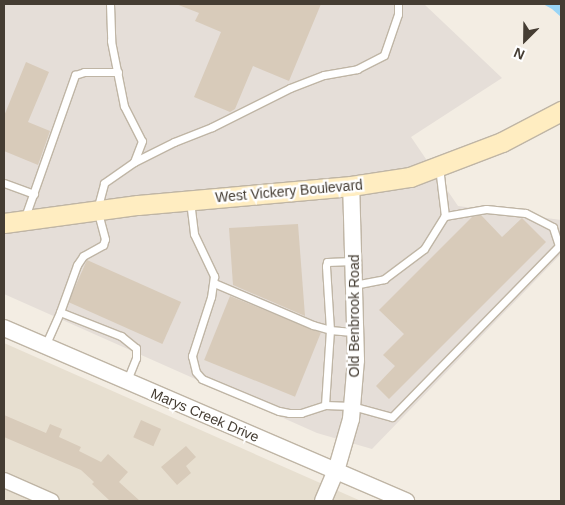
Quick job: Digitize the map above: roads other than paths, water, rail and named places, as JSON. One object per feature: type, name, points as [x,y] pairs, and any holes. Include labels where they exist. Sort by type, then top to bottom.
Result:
[{"type":"main road","name":"West Vickery Boulevard","points":[[4,223],[98,210],[351,186],[410,177],[502,142],[561,111]]},
{"type":"street","name":"Old Benbrook Road","points":[[323,501],[336,472],[351,419],[356,360],[356,332],[351,186]]},
{"type":"street","name":"Marys Creek Drive","points":[[4,328],[406,501]]},
{"type":"street","points":[[4,480],[52,501]]},
{"type":"lane","points":[[110,4],[111,41],[124,106],[142,141],[134,162]]},
{"type":"lane","points":[[45,346],[77,265],[83,256],[103,246],[105,239],[98,210],[104,183],[134,162],[174,142],[245,112],[290,88],[324,75],[357,69],[384,54],[398,14],[398,4]]},
{"type":"lane","points":[[24,220],[75,75],[84,72],[118,72]]},
{"type":"lane","points":[[354,285],[384,279],[424,249],[445,216],[438,167]]},
{"type":"lane","points":[[4,183],[34,194]]},
{"type":"lane","points":[[190,200],[194,234],[214,276],[214,283],[192,356],[196,372],[202,379],[279,411],[301,413],[325,405],[352,406],[392,416],[559,246],[553,227],[525,213],[486,209],[445,216]]},
{"type":"lane","points":[[325,405],[330,330],[327,262],[354,261]]},
{"type":"lane","points":[[214,283],[330,330],[356,332]]},
{"type":"lane","points":[[60,312],[131,342],[136,348],[136,358],[127,381]]},
{"type":"water","points":[[543,4],[561,4],[561,17],[552,9]]}]
